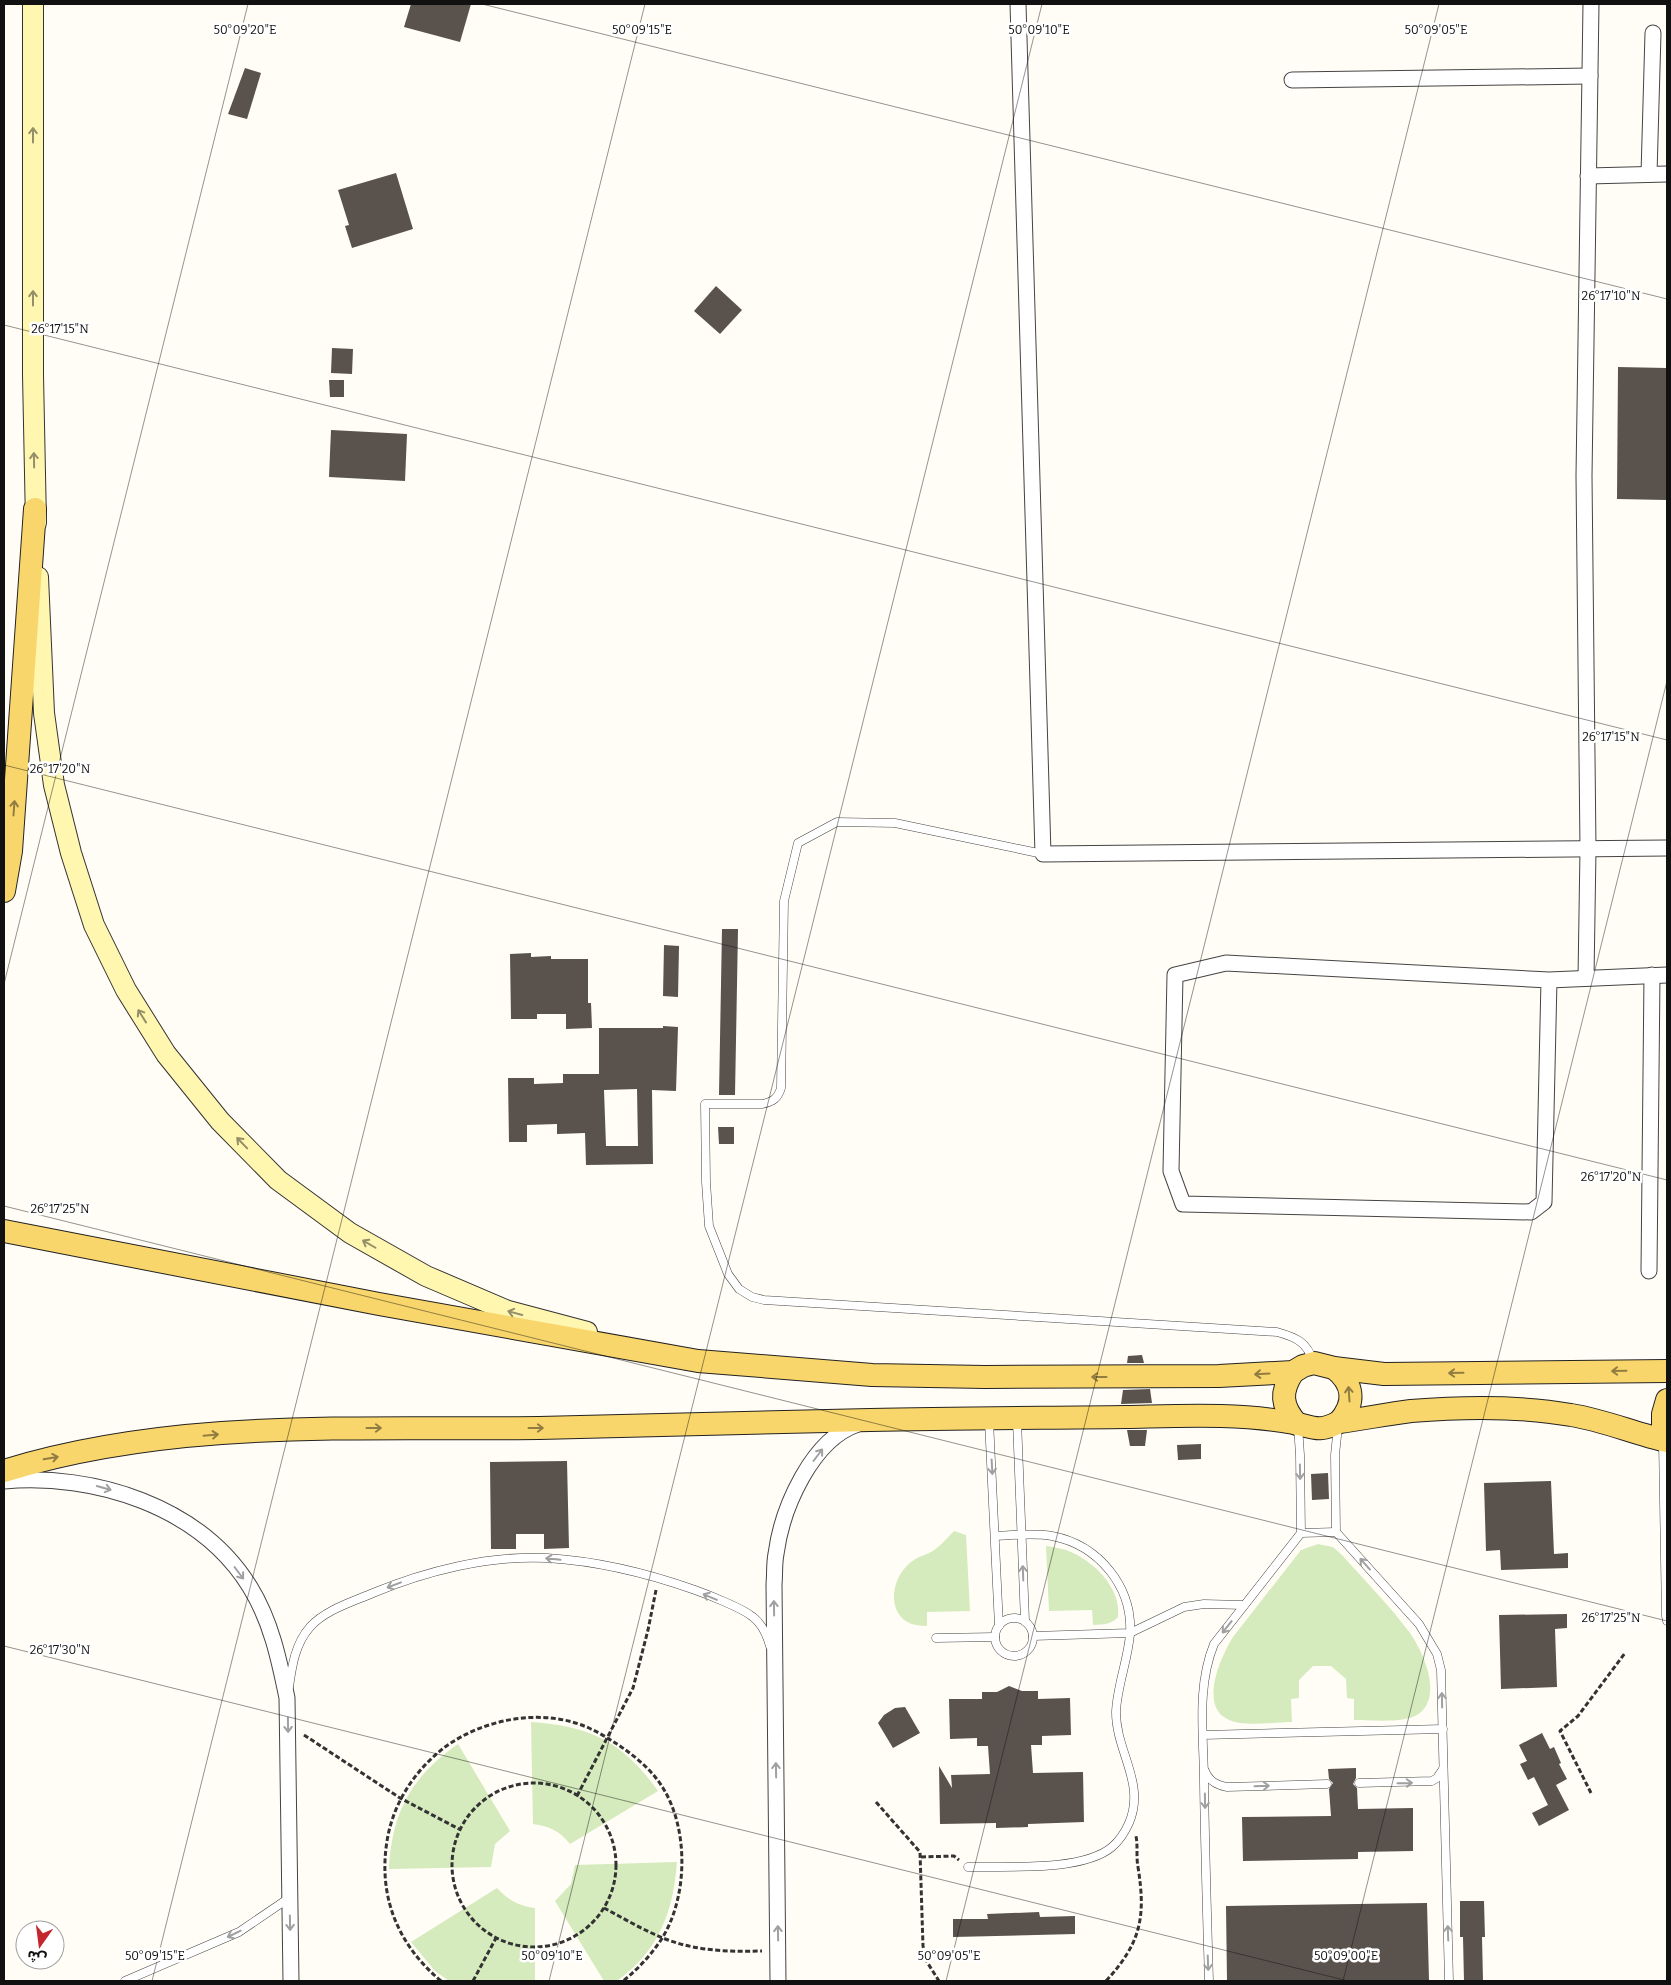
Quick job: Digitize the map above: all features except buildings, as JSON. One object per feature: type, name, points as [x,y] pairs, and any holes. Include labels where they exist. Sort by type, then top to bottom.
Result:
[{"type":"main road","points":[[4,891],[11,851],[35,509]]},
{"type":"main road","points":[[4,1231],[379,1304],[698,1362],[872,1375],[985,1377],[1218,1376],[1293,1372],[1303,1366],[1324,1366],[1384,1374],[1667,1371]]},
{"type":"main road","points":[[4,1471],[38,1461],[126,1444],[213,1434],[344,1428],[540,1428],[872,1420],[1228,1416],[1297,1424],[1319,1429],[1330,1427],[1339,1422],[1346,1414],[1350,1405],[1348,1384],[1342,1375],[1324,1366]]},
{"type":"main road","points":[[1293,1372],[1287,1382],[1284,1393],[1285,1405],[1297,1424]]},
{"type":"main road","points":[[1339,1422],[1410,1411],[1503,1408],[1538,1410],[1605,1422],[1665,1440],[1663,1414],[1667,1400]]},
{"type":"street","points":[[33,4],[35,509],[44,713],[54,786],[71,853],[94,925],[126,990],[166,1054],[220,1121],[278,1180],[350,1233],[426,1276],[508,1311],[698,1362]]},
{"type":"street","points":[[1018,4],[1043,854],[1667,848]]},
{"type":"street","points":[[1586,978],[1588,849],[1584,476],[1591,4]]},
{"type":"street","points":[[1649,174],[1653,34]]},
{"type":"street","points":[[1292,80],[1590,76]]},
{"type":"street","points":[[1588,176],[1667,174]]},
{"type":"street","points":[[1549,980],[1544,1202],[1530,1212],[1183,1204],[1171,1171],[1175,975],[1226,963],[1549,980],[1660,975],[1649,1271]]},
{"type":"street","points":[[778,1981],[775,1665],[776,1554],[783,1522],[795,1492],[809,1466],[827,1442],[845,1428],[872,1420]]},
{"type":"street","points":[[4,1481],[49,1479],[94,1486],[134,1497],[171,1514],[206,1539],[232,1563],[250,1587],[266,1617],[278,1652],[287,1698],[291,1981]]},
{"type":"lane","points":[[1043,854],[896,823],[837,822],[798,843],[784,902],[781,1078],[779,1094],[770,1103],[705,1104],[709,1226],[728,1274],[739,1289],[752,1297],[764,1300],[1277,1332],[1292,1336],[1304,1344],[1324,1366]]},
{"type":"lane","points":[[1017,1418],[1024,1621]]},
{"type":"lane","points":[[989,1419],[999,1626],[995,1637],[998,1647],[1003,1652],[1016,1656],[1027,1650],[1031,1645],[1033,1636],[1030,1626],[1024,1621],[1013,1618],[1006,1620],[999,1626]]},
{"type":"lane","points":[[1339,1422],[1335,1455],[1336,1532],[1419,1624],[1430,1639],[1437,1654],[1441,1670],[1449,1981]]},
{"type":"lane","points":[[1209,1981],[1203,1735],[1203,1694],[1207,1661],[1214,1644],[1301,1533],[1300,1455],[1297,1424]]},
{"type":"lane","points":[[1665,1440],[1667,1621]]},
{"type":"lane","points":[[1301,1533],[1336,1532]]},
{"type":"lane","points":[[968,1867],[1056,1865],[1076,1863],[1093,1858],[1111,1848],[1119,1840],[1132,1816],[1135,1794],[1119,1738],[1116,1712],[1130,1633],[1130,1613],[1115,1576],[1101,1561],[1083,1547],[1070,1541],[1053,1536],[996,1536]]},
{"type":"lane","points":[[287,1698],[294,1654],[310,1627],[322,1617],[397,1583],[450,1568],[497,1560],[546,1558],[600,1564],[658,1577],[708,1595],[753,1616],[762,1626],[768,1639],[775,1665]]},
{"type":"lane","points":[[1033,1636],[1130,1633],[1184,1607],[1204,1604],[1244,1604]]},
{"type":"lane","points":[[936,1638],[995,1637]]},
{"type":"lane","points":[[1203,1735],[1443,1729]]},
{"type":"lane","points":[[1359,1783],[1432,1781],[1441,1773],[1444,1766]]},
{"type":"lane","points":[[1204,1769],[1214,1783],[1227,1787],[1327,1784]]},
{"type":"lane","points":[[125,1981],[239,1932],[289,1898]]},
{"type":"path","points":[[578,1796],[633,1688],[648,1630],[658,1577]]},
{"type":"path","points":[[1590,1793],[1560,1731],[1578,1716],[1625,1653]]},
{"type":"path","points":[[441,1981],[415,1955],[398,1928],[388,1902],[384,1869],[386,1842],[391,1820],[400,1798],[418,1772],[432,1757],[447,1746],[477,1729],[504,1721],[533,1717],[564,1720],[590,1728],[630,1753],[648,1768],[663,1789],[676,1817],[681,1839],[682,1864],[679,1891],[672,1916],[662,1938],[644,1963],[623,1981]]},
{"type":"path","points":[[288,1724],[400,1798],[459,1829]]},
{"type":"path","points":[[534,1783],[556,1786],[578,1796],[594,1809],[606,1827],[614,1847],[615,1875],[613,1889],[604,1908],[588,1927],[567,1940],[543,1947],[519,1946],[496,1938],[475,1923],[460,1902],[452,1879],[452,1854],[459,1829],[472,1810],[490,1796],[511,1786],[534,1783]]},
{"type":"path","points":[[876,1802],[920,1852],[923,1946],[927,1962],[939,1981]]},
{"type":"path","points":[[1106,1981],[1131,1950],[1138,1932],[1142,1908],[1141,1881],[1136,1855],[1137,1841],[1132,1816]]},
{"type":"path","points":[[921,1857],[954,1856],[968,1867]]},
{"type":"path","points":[[604,1908],[662,1938],[694,1948],[722,1952],[778,1951]]},
{"type":"path","points":[[473,1981],[496,1938]]},
{"type":"green space","points":[[954,1531],[966,1535],[970,1611],[927,1612],[927,1626],[909,1623],[897,1611],[894,1597],[896,1582],[908,1564],[934,1550]]},
{"type":"green space","points":[[1318,1544],[1333,1547],[1342,1555],[1394,1613],[1410,1633],[1421,1652],[1429,1676],[1429,1699],[1424,1709],[1415,1716],[1394,1720],[1354,1720],[1354,1699],[1347,1698],[1346,1679],[1331,1666],[1313,1666],[1299,1680],[1299,1698],[1291,1699],[1292,1722],[1243,1723],[1229,1720],[1220,1713],[1215,1704],[1213,1693],[1218,1668],[1228,1645],[1301,1550]]},
{"type":"green space","points":[[1046,1546],[1076,1554],[1086,1560],[1103,1576],[1110,1585],[1118,1606],[1118,1617],[1115,1620],[1110,1623],[1093,1625],[1092,1610],[1049,1611]]},
{"type":"green space","points":[[531,1722],[571,1728],[604,1740],[632,1760],[658,1791],[570,1844],[554,1830],[533,1824]]},
{"type":"green space","points":[[458,1744],[510,1831],[495,1844],[491,1867],[389,1869],[394,1830],[407,1798],[416,1783],[428,1769]]},
{"type":"green space","points":[[677,1862],[672,1898],[661,1929],[653,1943],[644,1956],[617,1981],[604,1981],[555,1901],[571,1884],[575,1865]]},
{"type":"green space","points":[[497,1888],[514,1902],[535,1908],[535,1981],[449,1981],[435,1971],[411,1942]]}]
